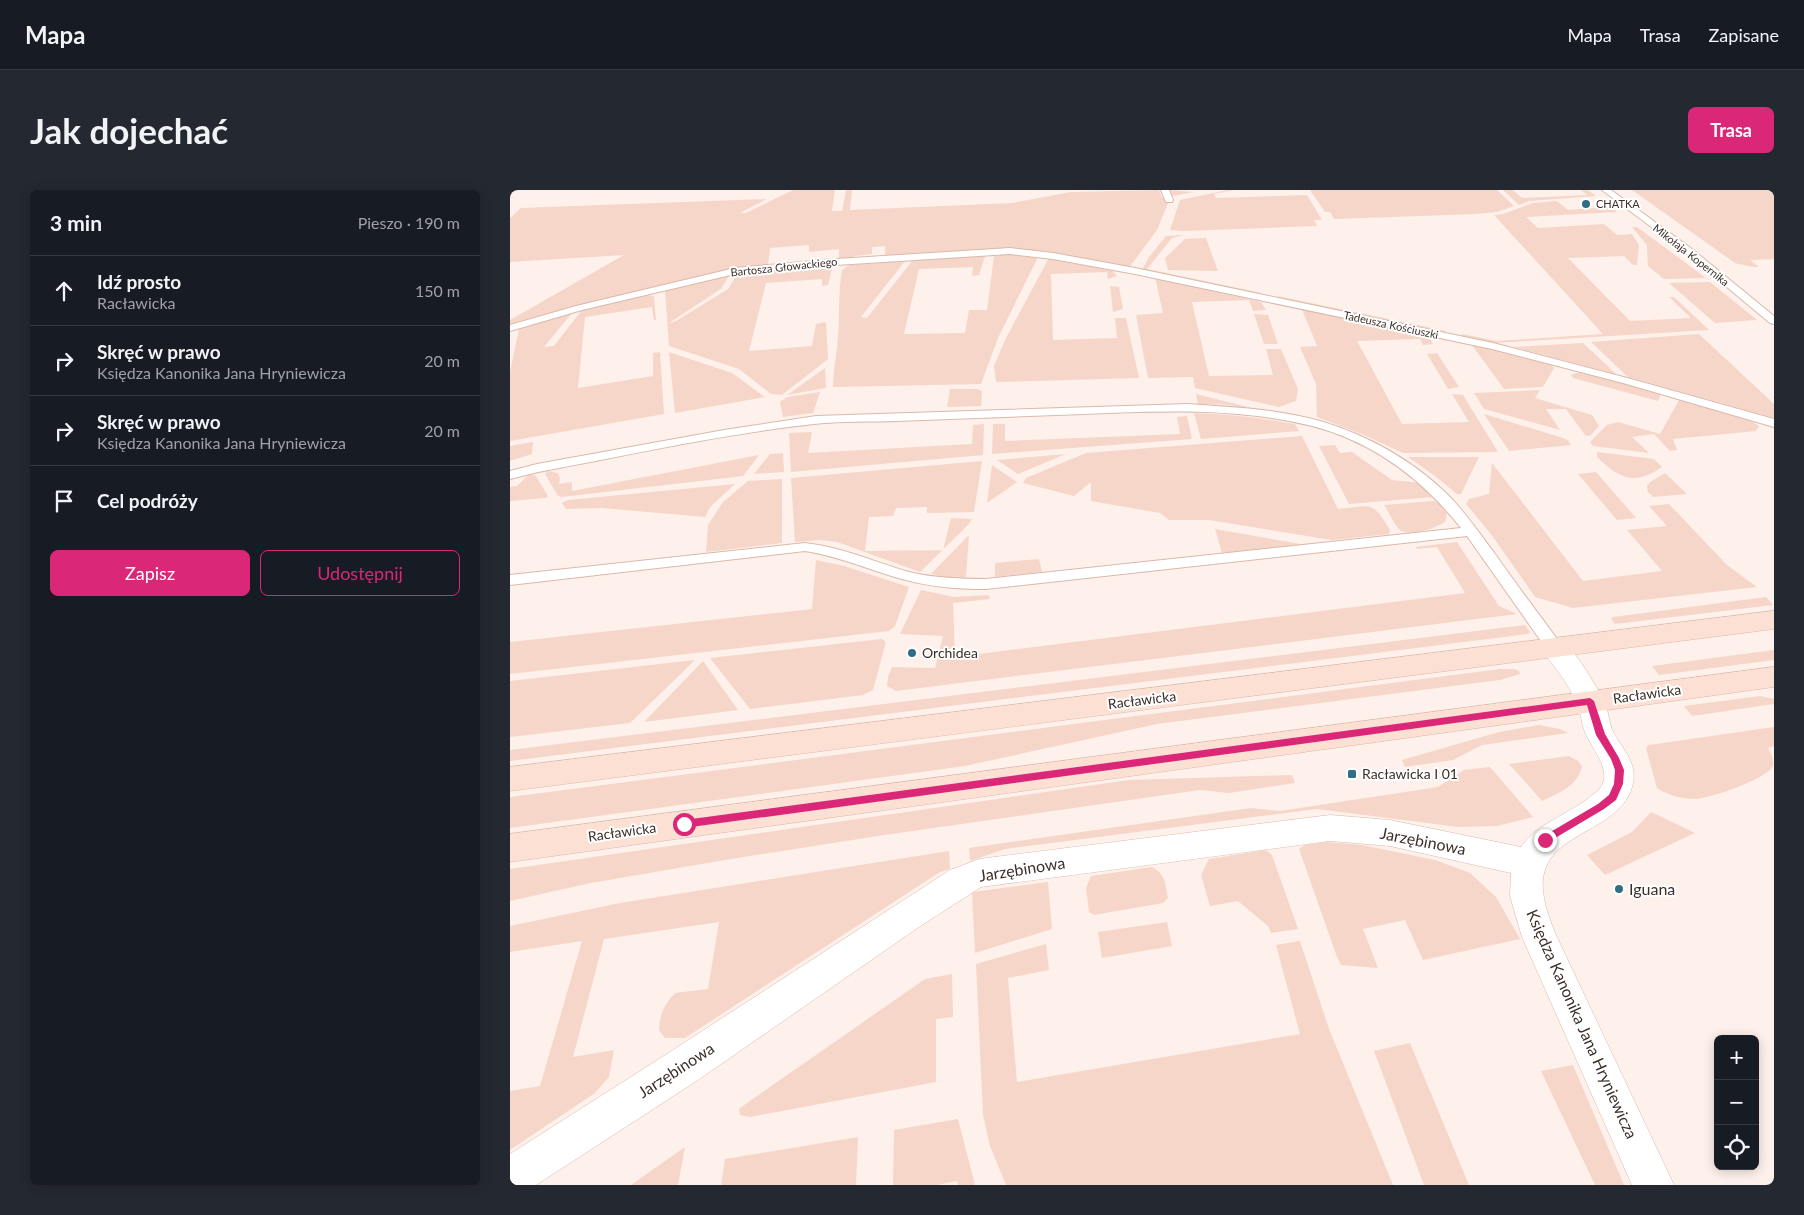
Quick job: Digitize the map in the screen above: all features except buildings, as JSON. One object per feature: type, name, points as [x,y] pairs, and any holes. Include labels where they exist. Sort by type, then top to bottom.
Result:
[{"type":"street","name":"Racławicka","points":[[510,779],[1774,620]]},
{"type":"street","points":[[1528,863],[1535,849],[1545,840],[1601,807],[1612,797],[1618,784],[1619,770],[1615,758],[1600,735],[1590,701],[1554,647]]},
{"type":"street","name":"Racławicka","points":[[510,848],[1774,677]]},
{"type":"street","name":"Jarzębinowa","points":[[510,1178],[684,1066],[962,880],[980,874],[1330,828],[1390,834],[1528,863]]},
{"type":"street","name":"Księdza Kanonika Jana Hryniewicza","points":[[1528,863],[1525,875],[1527,899],[1534,920],[1653,1185]]},
{"type":"lane","points":[[1165,190],[1169,200]]},
{"type":"lane","name":"Mikołaja Kopernika","points":[[1606,190],[1689,251],[1774,321]]},
{"type":"lane","name":"Tadeusza Kościuszki","points":[[1004,250],[1053,256],[1493,346],[1627,381],[1774,423]]},
{"type":"lane","name":"Bartosza Głowackiego","points":[[510,328],[579,308],[735,271],[1004,250]]},
{"type":"lane","points":[[510,474],[724,434],[816,420],[1188,407],[1275,416],[1317,424],[1352,437],[1385,452],[1416,473],[1444,498],[1471,531],[1554,647]]},
{"type":"lane","points":[[510,580],[805,547],[836,552],[919,579],[946,583],[986,584],[1471,531]]},
{"type":"shaded area","points":[[793,190],[835,190],[832,211],[842,211],[846,190],[852,190],[850,210],[1012,203],[1071,192],[1159,190],[1162,198],[1173,196],[1168,203],[1157,230],[1129,268],[1009,248],[885,256],[885,246],[872,247],[872,254],[854,256],[854,259],[839,260],[839,249],[809,252],[809,245],[770,248],[768,266],[593,303],[510,324],[510,320],[624,255],[510,262],[510,218],[521,208],[767,199],[740,213],[746,213]]},
{"type":"shaded area","points":[[1169,190],[1194,192],[1173,196]]},
{"type":"shaded area","points":[[1234,190],[1214,194],[1216,198],[1307,195],[1322,220],[1314,220],[1317,226],[1170,230],[1180,200]]},
{"type":"shaded area","points":[[1310,190],[1497,190],[1514,206],[1497,212],[1476,214],[1334,219],[1330,212],[1325,212]]},
{"type":"shaded area","points":[[1503,190],[1513,190],[1522,198],[1587,195],[1581,190],[1588,190],[1596,196],[1529,201],[1519,205]]},
{"type":"shaded area","points":[[1632,190],[1774,190],[1774,259],[1750,260],[1759,267],[1735,263]]},
{"type":"shaded area","points":[[1557,201],[1568,210],[1610,207],[1617,212],[1526,217],[1538,228],[1604,224],[1617,235],[1632,234],[1639,245],[1637,265],[1633,265],[1624,256],[1568,258],[1630,321],[1691,318],[1669,297],[1674,297],[1709,330],[1495,343],[1461,336],[1462,334],[1497,341],[1603,334],[1494,215],[1503,214],[1533,203]]},
{"type":"shaded area","points":[[1632,227],[1637,227],[1706,278],[1664,279],[1648,266],[1647,245]]},
{"type":"shaded area","points":[[1185,235],[1172,238],[1147,269],[1262,293],[1255,294],[1142,270],[1149,257],[1166,236]]},
{"type":"shaded area","points":[[1206,238],[1218,271],[1168,270],[1165,258],[1185,239]]},
{"type":"shaded area","points":[[1001,254],[1039,255],[998,338],[981,384],[833,387],[842,270],[849,265],[905,261],[861,317],[867,318],[913,260],[985,256],[979,275],[972,276],[973,267],[919,269],[904,334],[965,333],[969,310],[987,310],[994,256],[1000,256]]},
{"type":"shaded area","points":[[1050,256],[1111,269],[1117,276],[1108,279],[1107,272],[1051,274],[1053,340],[1117,338],[1115,318],[1126,318],[1139,378],[996,382],[994,366],[1006,338]]},
{"type":"shaded area","points":[[827,267],[832,269],[828,285],[822,286],[822,279],[766,283],[749,351],[812,346],[816,324],[826,322],[828,359],[782,395],[771,394],[739,369],[669,346],[665,290],[730,274],[721,289],[669,323],[676,321],[728,289],[738,273]]},
{"type":"shaded area","points":[[1155,277],[1261,302],[1266,310],[1253,311],[1249,300],[1192,302],[1209,376],[1273,375],[1266,349],[1281,349],[1298,389],[1296,401],[1279,407],[1195,388],[1193,377],[1148,378],[1136,315],[1163,313]]},
{"type":"shaded area","points":[[1710,282],[1757,320],[1715,323],[1669,283]]},
{"type":"shaded area","points":[[1110,286],[1119,287],[1123,309],[1113,312]]},
{"type":"shaded area","points":[[641,295],[654,296],[656,320],[654,320],[652,307],[585,317],[578,388],[653,376],[653,353],[660,352],[664,414],[510,441],[510,372],[519,329],[572,313],[544,347],[554,346],[582,310]]},
{"type":"shaded area","points":[[1277,296],[1446,331],[1282,299]]},
{"type":"shaded area","points":[[1301,307],[1429,337],[1433,344],[1423,345],[1420,339],[1357,341],[1402,424],[1469,422],[1452,394],[1463,395],[1498,452],[1403,453],[1364,435],[1317,417],[1316,384],[1300,347],[1317,346]]},
{"type":"shaded area","points":[[1254,314],[1268,315],[1278,344],[1264,344]]},
{"type":"shaded area","points":[[1699,334],[1774,404],[1774,418],[1628,377],[1591,342]]},
{"type":"shaded area","points":[[1583,343],[1616,374],[1514,347]]},
{"type":"shaded area","points":[[1472,345],[1549,363],[1554,368],[1543,387],[1504,389]]},
{"type":"shaded area","points":[[669,352],[732,373],[765,397],[675,413]]},
{"type":"shaded area","points":[[1437,353],[1459,387],[1448,389],[1427,354]]},
{"type":"shaded area","points":[[825,368],[826,388],[787,395]]},
{"type":"shaded area","points":[[1580,372],[1661,394],[1658,401],[1573,378],[1571,375]]},
{"type":"shaded area","points":[[950,389],[977,389],[982,391],[981,406],[947,407]]},
{"type":"shaded area","points":[[1540,390],[1535,398],[1592,415],[1599,426],[1590,436],[1585,435],[1566,409],[1546,409],[1560,430],[1484,409],[1474,393]]},
{"type":"shaded area","points":[[820,392],[813,413],[783,417],[780,402],[787,397]]},
{"type":"shaded area","points":[[1196,394],[1252,408],[1220,404],[1198,404]]},
{"type":"shaded area","points":[[1679,400],[1751,421],[1759,426],[1756,431],[1673,439],[1677,450],[1670,451],[1654,434],[1632,437],[1649,453],[1593,446],[1590,442],[1607,425],[1618,422],[1660,434]]},
{"type":"shaded area","points":[[1194,413],[1219,414],[1295,424],[1299,431],[1201,439]]},
{"type":"shaded area","points":[[1484,414],[1560,437],[1568,440],[1571,445],[1509,451]]},
{"type":"shaded area","points":[[1187,416],[1192,439],[992,454],[993,424],[1005,424],[1005,441],[1180,434],[1177,417]]},
{"type":"shaded area","points":[[984,424],[983,455],[791,472],[789,433],[812,432],[808,453],[972,444],[973,425]]},
{"type":"shaded area","points":[[1302,436],[1338,509],[1364,506],[1374,509],[1390,530],[1389,534],[1332,540],[1209,520],[1169,520],[1160,513],[1091,501],[1091,482],[1074,496],[1023,483],[1026,478],[1086,453]]},
{"type":"shaded area","points":[[533,442],[532,454],[510,461],[510,446]]},
{"type":"shaded area","points":[[1335,445],[1340,453],[1352,452],[1392,480],[1421,483],[1434,497],[1349,504],[1319,446]]},
{"type":"shaded area","points":[[1597,452],[1654,459],[1662,467],[1643,477],[1628,477],[1620,475],[1605,465],[1597,457]]},
{"type":"shaded area","points":[[783,453],[784,472],[754,474],[770,454]]},
{"type":"shaded area","points":[[1066,454],[1018,474],[997,460]]},
{"type":"shaded area","points":[[759,455],[743,476],[562,497],[558,496],[545,474],[548,471],[558,473],[560,478],[559,484],[572,482],[572,491]]},
{"type":"shaded area","points":[[1408,457],[1479,457],[1461,494],[1457,494]]},
{"type":"shaded area","points":[[982,461],[974,512],[927,513],[927,507],[896,508],[893,516],[869,517],[865,551],[942,550],[920,572],[837,542],[820,540],[795,542],[791,478]]},
{"type":"shaded area","points":[[1492,463],[1583,581],[1662,571],[1627,530],[1667,526],[1649,506],[1669,504],[1727,565],[1757,587],[1573,608],[1535,597],[1491,534],[1466,504],[1469,499],[1489,494]]},
{"type":"shaded area","points":[[992,465],[1017,482],[987,503]]},
{"type":"shaded area","points":[[1596,472],[1636,518],[1617,520],[1578,474]]},
{"type":"shaded area","points":[[1665,473],[1687,494],[1653,497],[1648,492],[1647,486]]},
{"type":"shaded area","points":[[529,474],[535,475],[548,496],[546,498],[510,501],[510,487],[517,486]]},
{"type":"shaded area","points":[[782,479],[782,543],[706,552],[708,525],[723,502],[748,481]]},
{"type":"shaded area","points":[[735,484],[710,507],[705,517],[602,508],[566,509],[562,503],[568,500]]},
{"type":"shaded area","points":[[1434,501],[1440,504],[1447,514],[1445,522],[1429,529],[1409,533],[1399,529],[1384,505]]},
{"type":"shaded area","points":[[951,518],[972,519],[968,525],[943,549]]},
{"type":"shaded area","points":[[1215,529],[1306,545],[1222,553]]},
{"type":"shaded area","points":[[969,535],[966,577],[948,578],[931,574]]},
{"type":"shaded area","points":[[1457,542],[1499,606],[1517,614],[896,691],[887,686],[892,667],[935,668],[943,636],[900,634],[921,590],[954,597],[989,595],[990,599],[953,603],[955,657],[1465,593],[1437,547],[1417,549],[1416,547]]},
{"type":"shaded area","points":[[1039,559],[1042,572],[995,577],[995,563]]},
{"type":"shaded area","points":[[816,560],[844,566],[909,587],[895,626],[889,631],[510,674],[510,642],[812,609]]},
{"type":"shaded area","points":[[1766,597],[1773,605],[1615,624],[1611,619],[1613,617]]},
{"type":"shaded area","points":[[1525,625],[1530,632],[1528,634],[510,761],[510,750]]},
{"type":"shaded area","points":[[882,639],[886,642],[873,690],[863,695],[750,709],[710,658]]},
{"type":"shaded area","points":[[1774,650],[1774,660],[1659,675],[1652,666]]},
{"type":"shaded area","points":[[695,660],[630,723],[510,737],[510,681]]},
{"type":"shaded area","points":[[703,661],[738,710],[644,722]]},
{"type":"shaded area","points":[[1500,669],[1514,669],[1519,671],[1520,674],[1500,680],[1157,724],[965,766],[510,828],[510,797]]},
{"type":"shaded area","points":[[1760,696],[1774,699],[1774,704],[1692,716],[1684,706]]},
{"type":"shaded area","points":[[1539,725],[1560,729],[1568,733],[1482,745],[1453,760],[1405,767],[1402,760],[1499,732]]},
{"type":"shaded area","points":[[1774,727],[1774,746],[1768,748],[1773,759],[1773,766],[1760,777],[1724,792],[1694,799],[1675,796],[1657,788],[1646,748],[1649,745]]},
{"type":"shaded area","points":[[1569,756],[1578,761],[1582,766],[1577,778],[1567,788],[1542,801],[1509,764]]},
{"type":"shaded area","points":[[1490,767],[1533,817],[1497,826],[1458,827],[1317,809],[1005,849],[970,861],[969,848],[1251,808],[1280,811],[1438,787],[1464,770]]},
{"type":"shaded area","points":[[1292,775],[1295,783],[1229,793],[1200,790],[884,835],[591,883],[510,901],[510,869],[1129,780]]},
{"type":"shaded area","points":[[1651,812],[1695,833],[1605,875],[1587,855],[1632,832]]},
{"type":"shaded area","points":[[1327,842],[1362,845],[1435,860],[1470,873],[1496,897],[1520,939],[1423,960],[1405,920],[1363,929],[1378,968],[1341,965],[1299,849],[1305,845]]},
{"type":"shaded area","points":[[1266,850],[1272,855],[1298,929],[1271,933],[1268,926],[1238,901],[1210,906],[1201,875],[1209,859]]},
{"type":"shaded area","points":[[949,851],[950,869],[940,872],[685,1038],[665,1038],[659,1030],[660,1019],[665,1006],[675,993],[708,989],[719,922],[604,939],[573,1057],[614,1050],[609,1077],[595,1093],[510,1150],[510,1091],[540,1086],[582,941],[510,952],[510,926],[620,903]]},
{"type":"shaded area","points":[[1152,867],[1160,873],[1165,884],[1168,898],[1163,903],[1094,915],[1089,912],[1086,888],[1091,876]]},
{"type":"shaded area","points":[[1048,882],[1052,929],[975,953],[972,892]]},
{"type":"shaded area","points":[[1167,922],[1172,946],[1102,958],[1098,932]]},
{"type":"shaded area","points":[[1300,941],[1329,1029],[1393,1185],[1006,1185],[990,1146],[983,1115],[976,964],[1046,944],[1049,970],[1008,978],[1017,1082],[1300,1034],[1276,945]]},
{"type":"shaded area","points":[[952,974],[953,1017],[936,1019],[936,1082],[750,1117],[740,1115],[739,1109],[747,1103],[925,979]]},
{"type":"shaded area","points":[[1410,1043],[1469,1185],[1424,1185],[1374,1051]]},
{"type":"shaded area","points":[[1573,1065],[1624,1185],[1595,1185],[1541,1071]]},
{"type":"shaded area","points":[[958,1119],[975,1185],[958,1185],[957,1181],[937,1185],[893,1185],[894,1130]]},
{"type":"shaded area","points":[[858,1137],[856,1185],[721,1185],[725,1159]]},
{"type":"shaded area","points":[[685,1147],[678,1185],[631,1185]]},
{"type":"place","name":"CHATKA","points":[[1586,204]]},
{"type":"place","name":"Orchidea","points":[[912,653]]},
{"type":"place","name":"Racławicka I 01","points":[[1352,774]]},
{"type":"place","name":"Iguana","points":[[1619,889]]},
{"type":"route","points":[[684,824],[1590,701],[1600,735],[1615,758],[1619,770],[1618,784],[1612,797],[1601,807],[1545,840]]}]
